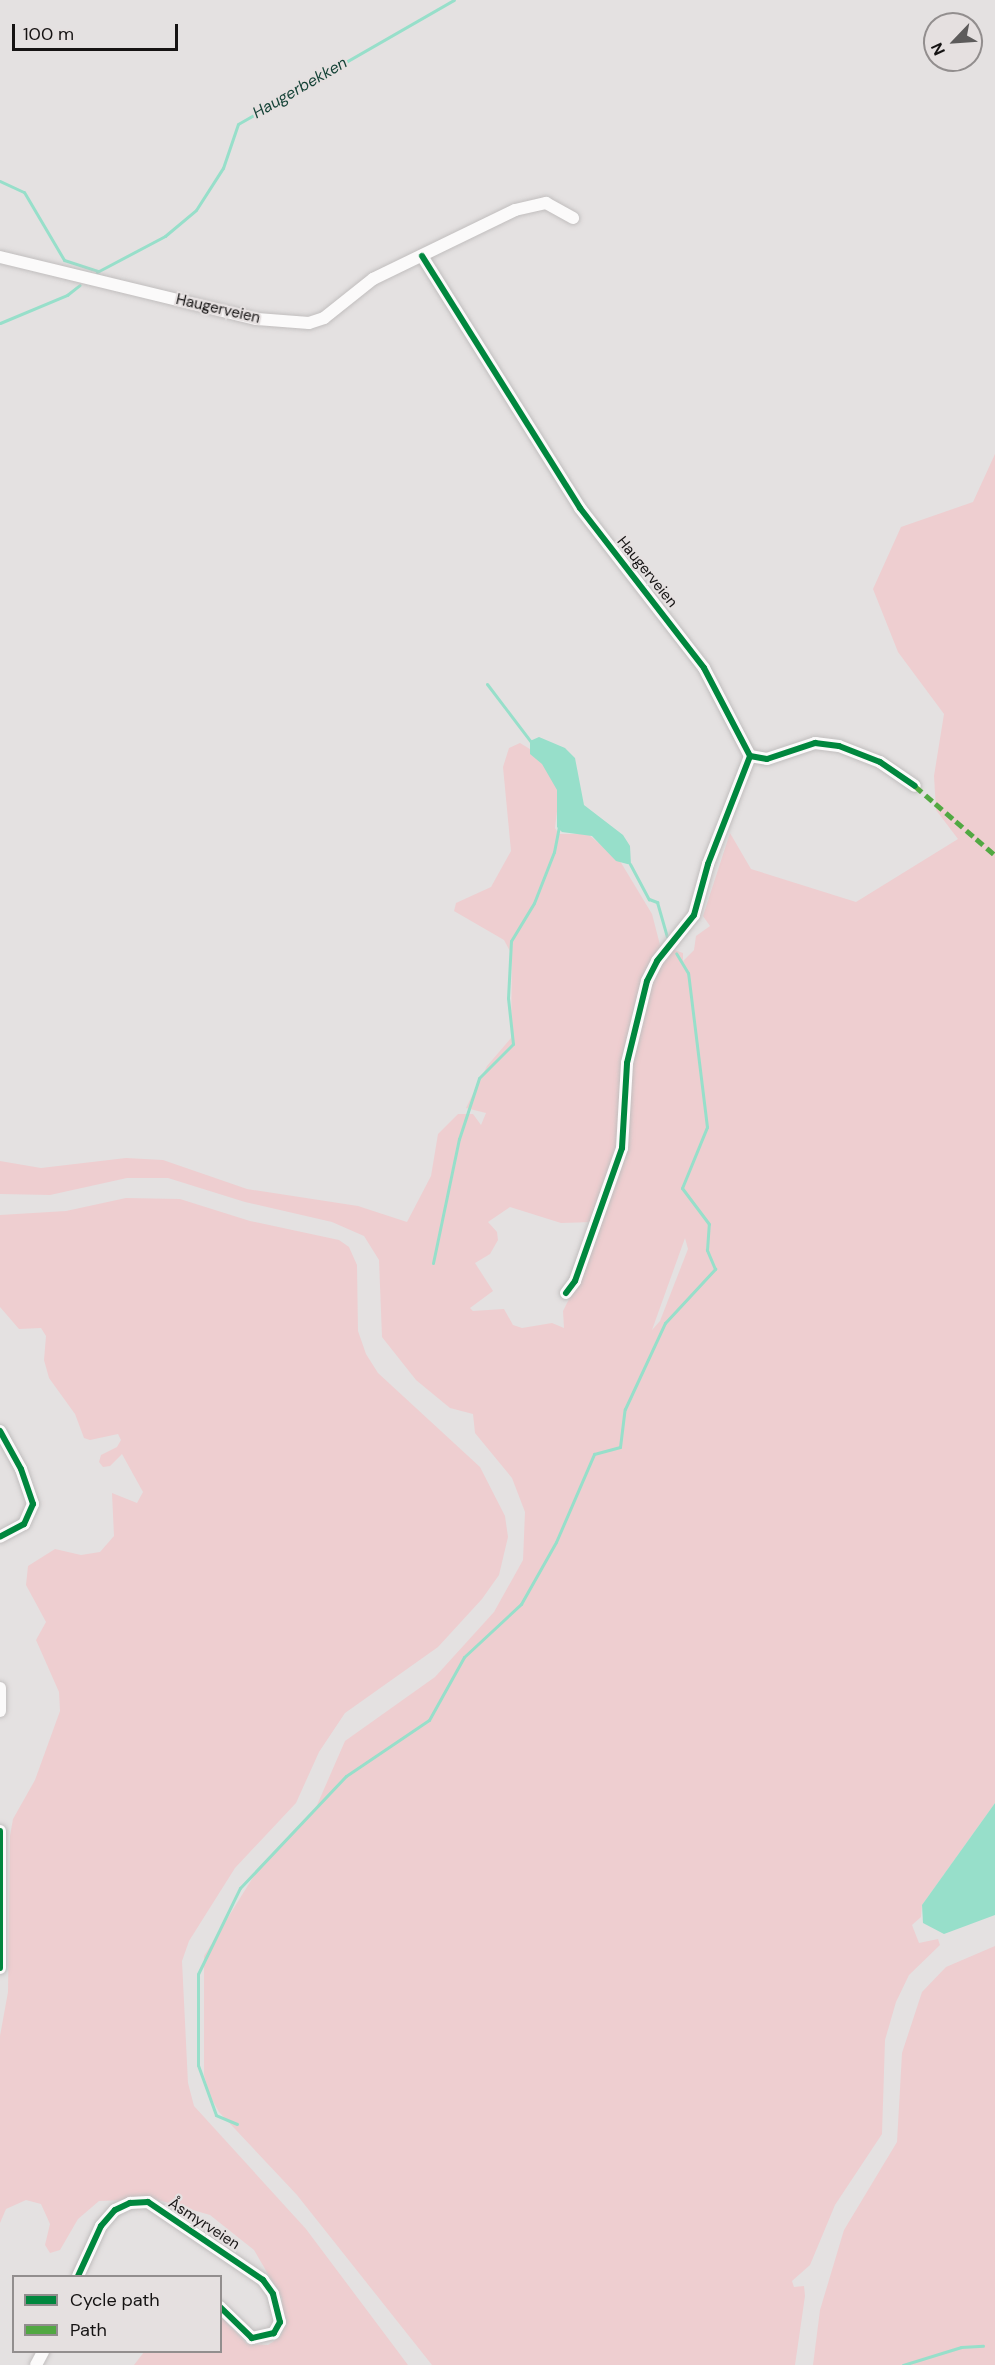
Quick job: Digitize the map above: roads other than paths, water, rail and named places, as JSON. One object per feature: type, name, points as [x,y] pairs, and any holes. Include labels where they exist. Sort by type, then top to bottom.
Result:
[{"type":"street","name":"Haugerveien","points":[[0,257],[257,319],[309,323],[324,318],[373,279],[531,204],[546,203],[573,218]]},
{"type":"street","name":"Haugerveien","points":[[422,256],[580,508],[704,669],[750,756]]},
{"type":"street","points":[[566,1293],[575,1281],[622,1148],[627,1063],[647,981],[657,961],[694,915],[708,864],[750,756],[767,759],[815,743],[839,746],[880,762],[915,786]]},
{"type":"street","points":[[0,1431],[21,1469],[33,1504],[24,1524],[0,1537]]},
{"type":"street","points":[[0,1688],[0,1711]]},
{"type":"street","points":[[0,1831],[0,1968]]},
{"type":"street","name":"Åsmyrveien","points":[[79,2275],[101,2226],[115,2210],[130,2203],[148,2202],[248,2268],[273,2294],[280,2322],[274,2333],[252,2338],[222,2309]]},
{"type":"waterway","name":"Haugerbekken","points":[[97,272],[165,236],[196,210],[223,168],[238,124],[454,0]]},
{"type":"waterway","points":[[0,181],[24,192],[64,260],[98,271]]},
{"type":"waterway","points":[[0,323],[67,295],[80,285]]},
{"type":"waterway","points":[[487,684],[531,742]]},
{"type":"waterway","points":[[433,1263],[459,1139],[479,1078],[513,1044],[508,998],[511,941],[534,903],[554,852],[559,826]]},
{"type":"waterway","points":[[630,864],[649,899],[657,902],[667,937]]},
{"type":"waterway","points":[[237,2124],[216,2115],[198,2065],[198,1974],[240,1888],[346,1776],[429,1720],[464,1657],[521,1604],[556,1542],[594,1454],[620,1447],[625,1409],[665,1323],[715,1269],[707,1250],[709,1224],[682,1188],[707,1127],[688,973],[676,953]]},
{"type":"waterway","points":[[903,2365],[961,2347],[983,2346]]}]
